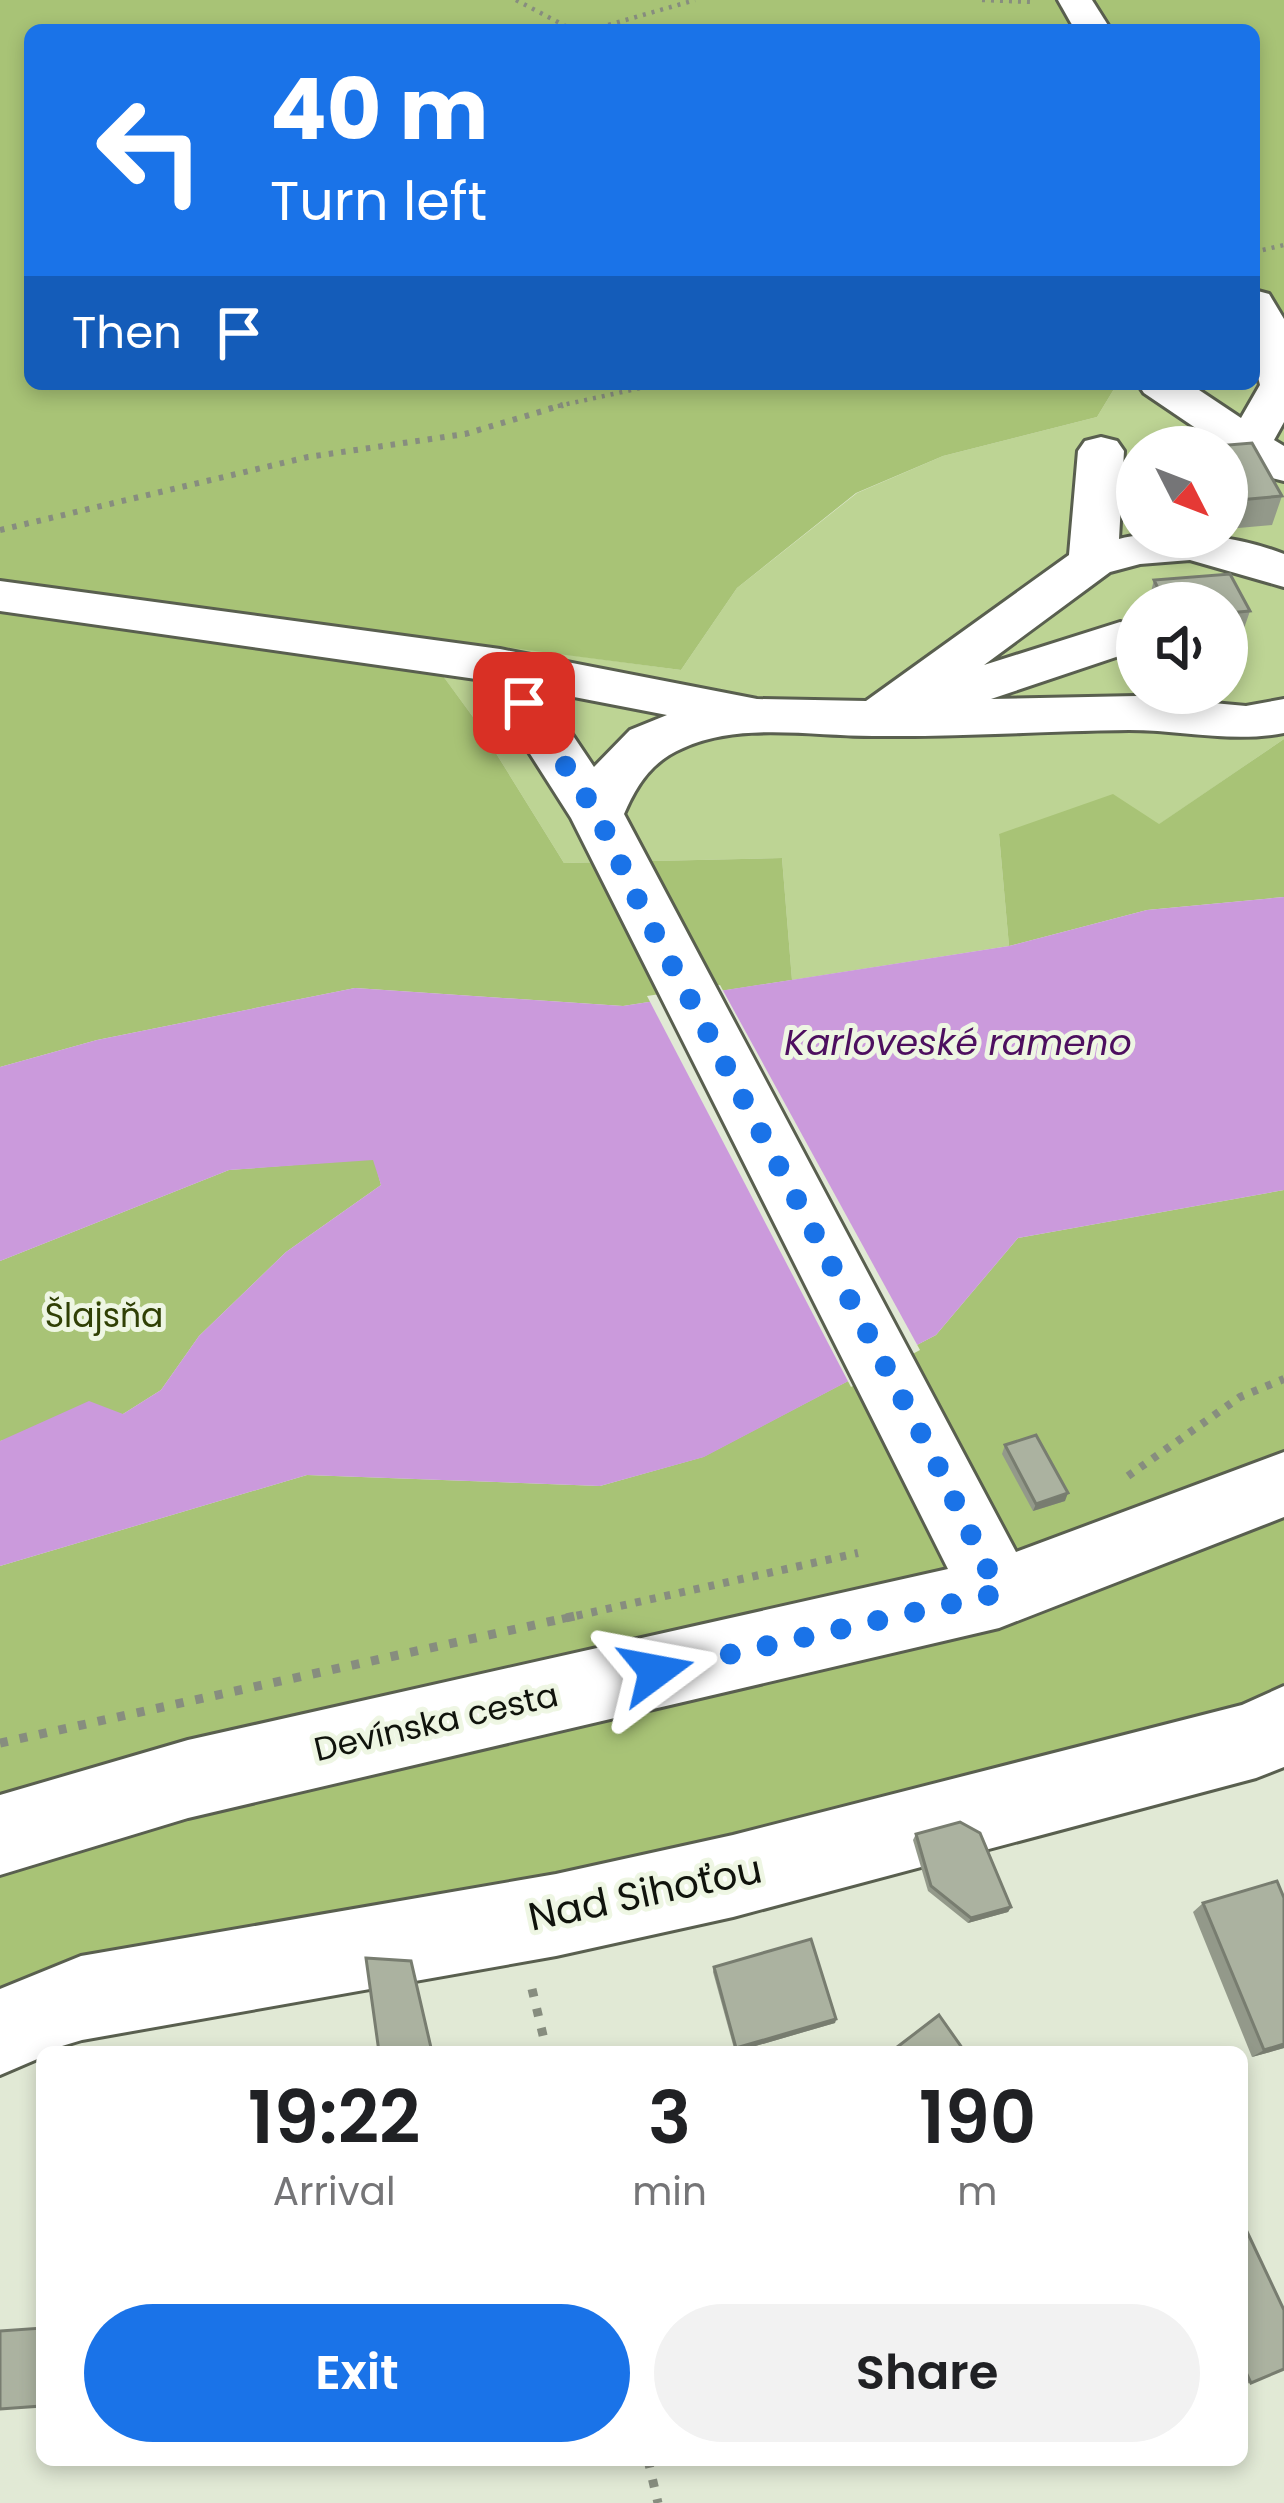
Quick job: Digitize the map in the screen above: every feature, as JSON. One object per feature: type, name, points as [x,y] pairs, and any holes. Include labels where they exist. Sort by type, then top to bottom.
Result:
[{"type":"street","points":[[1169,390],[1267,455],[1282,385],[1260,314]]},
{"type":"street","points":[[1093,561],[1101,451]]},
{"type":"street","points":[[1248,537],[1284,532]]},
{"type":"street","points":[[877,719],[1093,561],[1116,555]]},
{"type":"street","points":[[1248,557],[1284,572]]},
{"type":"street","points":[[0,596],[500,666],[757,716]]},
{"type":"street","points":[[877,719],[1116,639]]},
{"type":"street","points":[[500,666],[597,814],[640,905],[933,1456],[999,1593]]},
{"type":"street","points":[[597,814],[610,776],[646,744],[685,725],[757,716],[877,719],[1271,713]]},
{"type":"street","name":"Devínska cesta","points":[[0,1834],[188,1779],[999,1593],[1284,1484]]},
{"type":"street","name":"Nad Sihoťou","points":[[0,2032],[81,1998],[556,1916],[734,1876],[1256,1740],[1284,1724]]},
{"type":"path","points":[[516,0],[562,24]]},
{"type":"path","points":[[612,24],[695,0]]},
{"type":"path","points":[[0,530],[308,457],[465,434],[545,409],[631,390]]},
{"type":"path","points":[[1118,1484],[1240,1397],[1284,1379]]},
{"type":"path","points":[[0,1743],[863,1552]]},
{"type":"path","points":[[649,2466],[658,2503]]},
{"type":"green space","points":[[0,0],[1284,0],[1284,399],[1260,384],[1260,24],[24,24],[24,390],[1113,390],[1097,417],[943,456],[856,493],[737,588],[681,670],[413,635],[476,721],[564,863],[782,858],[792,980],[623,1006],[355,988],[97,1040],[0,1067]]},
{"type":"green space","points":[[1260,384],[1284,399],[1284,739],[1158,825],[999,834],[1009,946],[792,980],[782,858],[564,863],[476,721],[412,634],[681,670],[737,588],[857,493],[943,456],[1097,417],[1113,390],[1260,390]]},
{"type":"green space","points":[[1284,739],[1284,897],[1147,910],[1009,946],[999,834],[1113,794],[1159,824]]},
{"type":"green space","name":"Šlajsňa","points":[[374,1159],[381,1185],[286,1252],[199,1336],[161,1390],[123,1414],[0,1441],[0,1261],[229,1170]]},
{"type":"green space","points":[[1284,1190],[1284,1683],[1238,1711],[726,1860],[0,2012],[0,1566],[307,1475],[600,1486],[703,1457],[936,1335],[1018,1238]]},
{"type":"water","name":"Karloveské rameno","points":[[1284,897],[1284,1190],[1018,1238],[936,1335],[704,1457],[600,1486],[307,1475],[0,1566],[0,1441],[89,1401],[123,1414],[161,1390],[199,1336],[286,1252],[381,1185],[373,1160],[229,1170],[0,1261],[0,1067],[97,1040],[355,988],[623,1006],[1009,946],[1147,910]]},
{"type":"pier","points":[[720,985],[920,1350],[851,1387],[647,996]]},
{"type":"building","points":[[1248,443],[1252,443],[1282,496],[1248,499]]},
{"type":"building","points":[[1230,574],[1234,582],[1155,582]]},
{"type":"building","points":[[1036,1435],[1068,1493],[1036,1504],[1005,1445]]},
{"type":"building","points":[[960,1822],[980,1833],[1011,1907],[971,1918],[931,1886],[916,1834]]},
{"type":"building","points":[[1277,1881],[1284,1898],[1284,2044],[1264,2050],[1203,1903]]},
{"type":"building","points":[[811,1939],[836,2019],[735,2046],[714,1967]]},
{"type":"building","points":[[366,1958],[411,1961],[431,2046],[378,2046]]},
{"type":"building","points":[[939,2015],[961,2046],[899,2046]]},
{"type":"building","points":[[1248,2234],[1284,2310],[1284,2369],[1251,2383]]},
{"type":"building","points":[[36,2328],[36,2406],[0,2409],[0,2331]]},
{"type":"route","points":[[524,703],[597,814],[640,905],[933,1456],[999,1593],[656,1671]]}]
